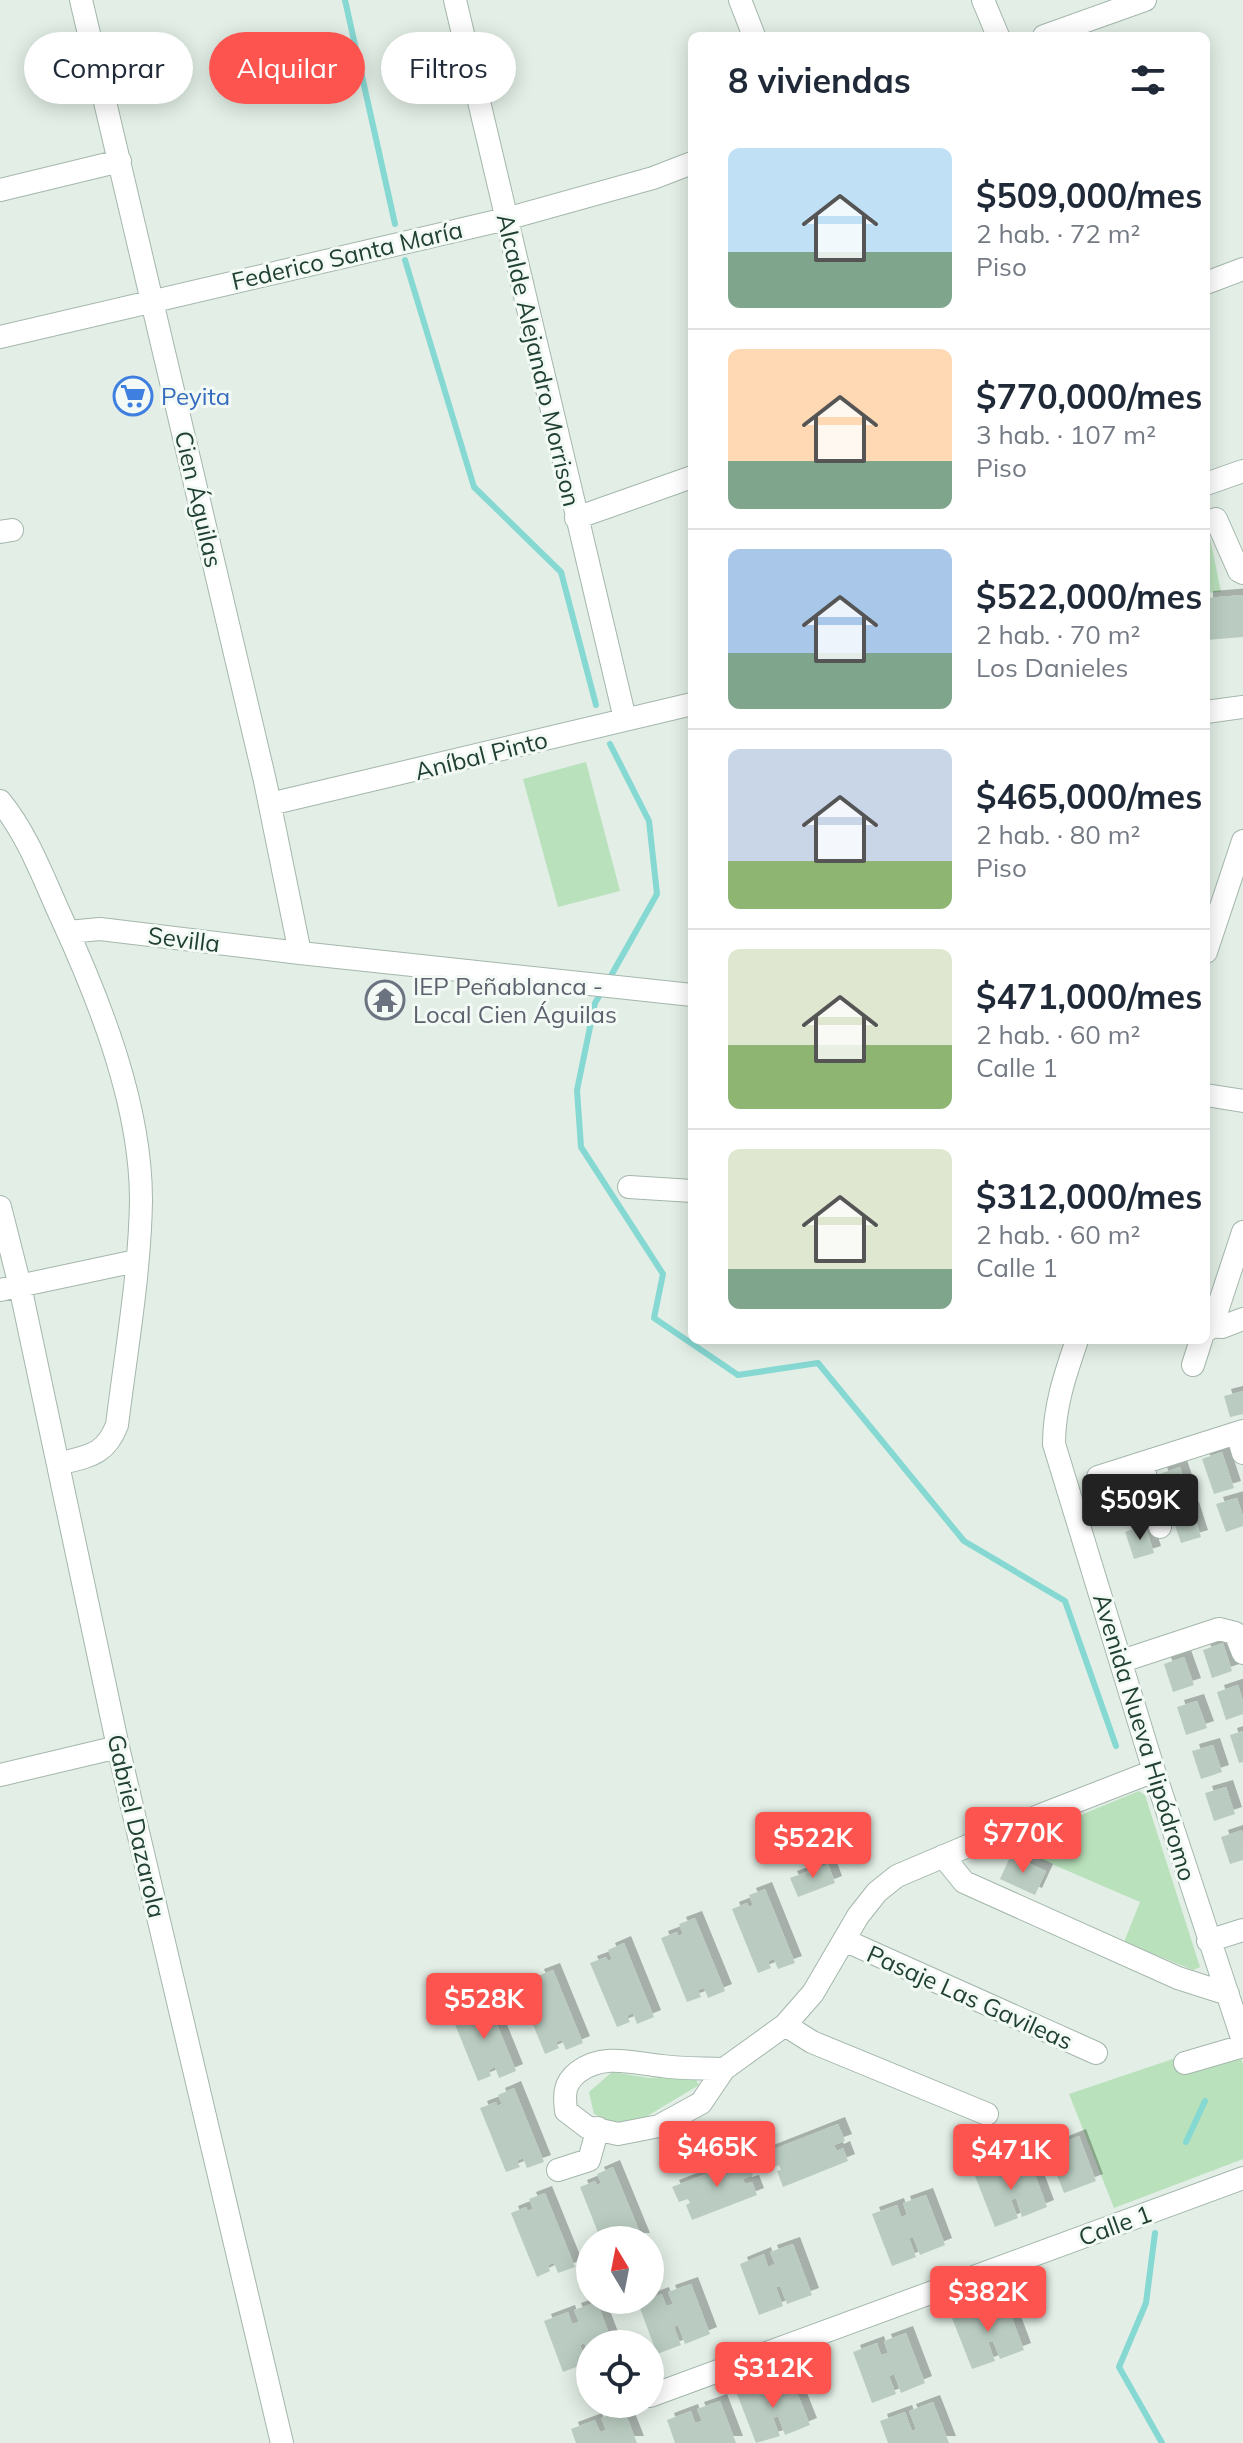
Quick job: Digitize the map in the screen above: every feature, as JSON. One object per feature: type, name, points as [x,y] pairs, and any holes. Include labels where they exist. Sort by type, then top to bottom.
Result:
[{"type":"street","name":"Cien Águilas","points":[[81,0],[270,804],[300,953]]},
{"type":"street","name":"Alcalde Alejandro Morrison","points":[[455,0],[625,719]]},
{"type":"street","points":[[740,0],[752,32]]},
{"type":"street","points":[[983,0],[996,32]]},
{"type":"street","points":[[1055,32],[1145,0]]},
{"type":"street","points":[[0,190],[120,161]]},
{"type":"street","name":"Federico Santa María","points":[[0,337],[506,219],[653,178],[688,165]]},
{"type":"street","points":[[1210,281],[1243,269]]},
{"type":"street","points":[[1210,483],[1243,471]]},
{"type":"street","points":[[576,518],[688,478]]},
{"type":"street","points":[[1210,521],[1216,519],[1239,571],[1243,573]]},
{"type":"street","name":"Aníbal Pinto","points":[[270,804],[688,705]]},
{"type":"street","points":[[1210,711],[1243,707]]},
{"type":"street","points":[[0,801],[29,847],[99,1005],[120,1073],[138,1149],[141,1200],[117,1425],[112,1439],[104,1448],[58,1464]]},
{"type":"street","points":[[1210,928],[1243,841]]},
{"type":"street","name":"Sevilla","points":[[68,932],[100,929],[688,995]]},
{"type":"street","points":[[1210,1096],[1243,1101]]},
{"type":"street","points":[[629,1187],[688,1191]]},
{"type":"street","name":"Gabriel Dazarola","points":[[0,1207],[10,1288],[58,1464],[118,1747],[282,2443]]},
{"type":"street","points":[[1210,1321],[1243,1232]]},
{"type":"street","points":[[10,1288],[136,1261]]},
{"type":"street","points":[[1210,1331],[1243,1319]]},
{"type":"street","name":"Avenida Nueva Hipódromo","points":[[1076,1344],[1059,1395],[1054,1419],[1054,1444],[1154,1771],[1243,2044]]},
{"type":"street","points":[[1193,1365],[1201,1344]]},
{"type":"street","points":[[1098,1477],[1241,1439]]},
{"type":"street","points":[[1142,1464],[1160,1527]]},
{"type":"street","points":[[1122,1661],[1219,1629],[1235,1633],[1243,1653]]},
{"type":"street","points":[[0,1775],[118,1747]]},
{"type":"street","points":[[724,2069],[664,2067],[614,2060],[590,2064],[572,2077],[563,2093],[566,2111],[587,2127],[618,2134],[659,2126],[701,2103],[724,2069],[785,2025],[813,1993],[858,1916],[877,1892],[897,1876],[1154,1771]]},
{"type":"street","points":[[943,1856],[964,1882],[1178,1978],[1228,1994]]},
{"type":"street","points":[[1208,1941],[1243,1930]]},
{"type":"street","name":"Pasaje Las Gavileas","points":[[844,1940],[1096,2053]]},
{"type":"street","points":[[785,2025],[812,2042],[987,2114]]},
{"type":"street","points":[[1185,2063],[1243,2044]]},
{"type":"street","points":[[558,2170],[589,2160],[598,2128]]},
{"type":"street","name":"Calle 1","points":[[664,2391],[1243,2178]]},
{"type":"green space","points":[[1210,538],[1221,592],[1210,593]]},
{"type":"green space","points":[[586,762],[620,891],[558,907],[523,779]]},
{"type":"green space","points":[[1139,1791],[1145,1795],[1200,1967],[1193,1970],[1124,1942],[1140,1902],[1008,1845]]},
{"type":"green space","points":[[1235,2038],[1243,2064],[1243,2159],[1114,2208],[1069,2094]]},
{"type":"green space","points":[[612,2072],[649,2078],[693,2075],[699,2085],[644,2118],[614,2123],[594,2114],[589,2092]]},
{"type":"building","points":[[1243,595],[1243,637],[1210,640],[1210,598]]},
{"type":"building","points":[[1243,1391],[1243,1414],[1230,1417],[1224,1396]]},
{"type":"building","points":[[1222,1452],[1234,1488],[1214,1494],[1202,1459]]},
{"type":"building","points":[[1180,1467],[1189,1494],[1169,1501],[1160,1474]]},
{"type":"building","points":[[1133,1484],[1142,1511],[1121,1518],[1112,1491]]},
{"type":"building","points":[[1237,1498],[1243,1526],[1226,1532],[1216,1504]]},
{"type":"building","points":[[1192,1509],[1201,1537],[1181,1543],[1172,1516]]},
{"type":"building","points":[[1145,1525],[1154,1553],[1134,1559],[1125,1532]]},
{"type":"building","points":[[1223,1643],[1232,1671],[1212,1678],[1203,1650]]},
{"type":"building","points":[[1184,1657],[1194,1685],[1173,1692],[1164,1664]]},
{"type":"building","points":[[1238,1685],[1243,1714],[1226,1720],[1217,1692]]},
{"type":"building","points":[[1197,1701],[1207,1728],[1186,1735],[1177,1707]]},
{"type":"building","points":[[1243,1731],[1243,1762],[1239,1763],[1230,1735]]},
{"type":"building","points":[[1213,1745],[1222,1772],[1201,1779],[1192,1751]]},
{"type":"building","points":[[1226,1787],[1235,1814],[1214,1821],[1205,1793]]},
{"type":"building","points":[[1242,1830],[1243,1860],[1230,1864],[1221,1837]]},
{"type":"building","points":[[1011,1855],[1046,1871],[1035,1895],[1000,1879]]},
{"type":"building","points":[[828,1864],[835,1883],[798,1897],[790,1878]]},
{"type":"building","points":[[765,1889],[795,1963],[778,1969],[774,1959],[768,1961],[771,1968],[758,1973],[732,1909],[747,1903],[749,1907],[753,1905],[749,1895]]},
{"type":"building","points":[[695,1918],[725,1991],[708,1998],[704,1988],[698,1990],[701,1997],[687,2002],[661,1938],[677,1932],[678,1936],[683,1934],[679,1924]]},
{"type":"building","points":[[624,1943],[654,2017],[637,2024],[633,2013],[627,2016],[630,2022],[617,2027],[590,1963],[606,1957],[608,1961],[612,1959],[608,1950]]},
{"type":"building","points":[[553,1970],[583,2043],[566,2050],[562,2040],[556,2042],[559,2048],[545,2054],[519,1990],[535,1983],[536,1987],[541,1986],[537,1976]]},
{"type":"building","points":[[486,1997],[516,2071],[499,2078],[495,2067],[489,2070],[491,2076],[478,2081],[452,2017],[468,2011],[469,2015],[474,2013],[470,2004]]},
{"type":"building","points":[[514,2088],[544,2162],[527,2168],[523,2158],[517,2161],[520,2167],[506,2172],[480,2108],[496,2102],[497,2106],[502,2104],[498,2095]]},
{"type":"building","points":[[838,2124],[845,2141],[834,2145],[837,2151],[843,2148],[848,2161],[783,2187],[777,2171],[781,2170],[779,2165],[770,2169],[764,2153]]},
{"type":"building","points":[[1079,2136],[1096,2181],[1064,2193],[1047,2149]]},
{"type":"building","points":[[1028,2156],[1047,2207],[1022,2217],[1016,2198],[1011,2200],[1018,2218],[995,2227],[975,2176],[999,2167],[1004,2179],[1010,2177],[1006,2165]]},
{"type":"building","points":[[747,2158],[753,2175],[743,2179],[745,2184],[752,2182],[757,2195],[692,2220],[686,2205],[690,2203],[688,2199],[679,2202],[672,2187]]},
{"type":"building","points":[[613,2167],[637,2226],[595,2226],[580,2187],[595,2181],[597,2185],[601,2183],[597,2174]]},
{"type":"building","points":[[545,2193],[575,2267],[558,2273],[554,2263],[548,2265],[550,2271],[537,2277],[511,2213],[526,2207],[528,2211],[533,2209],[529,2199]]},
{"type":"building","points":[[926,2195],[945,2245],[920,2255],[913,2237],[909,2238],[916,2257],[892,2266],[872,2214],[897,2205],[901,2217],[907,2215],[903,2203]]},
{"type":"building","points":[[793,2244],[812,2295],[787,2304],[780,2286],[776,2287],[783,2306],[759,2315],[740,2264],[764,2254],[768,2267],[775,2264],[770,2252]]},
{"type":"building","points":[[691,2284],[710,2334],[685,2344],[678,2325],[674,2327],[681,2345],[664,2351],[664,2330],[648,2330],[642,2314],[664,2314],[664,2300],[666,2306],[673,2304],[668,2292]]},
{"type":"building","points":[[1005,2299],[1024,2350],[1000,2359],[993,2341],[988,2342],[995,2361],[972,2369],[952,2318],[976,2309],[981,2321],[987,2319],[983,2307]]},
{"type":"building","points":[[574,2310],[576,2314],[602,2314],[608,2330],[576,2330],[576,2367],[563,2372],[544,2321],[568,2312],[572,2324],[579,2322]]},
{"type":"building","points":[[906,2333],[925,2383],[901,2393],[894,2374],[889,2376],[896,2394],[872,2403],[853,2352],[877,2343],[881,2355],[888,2353],[884,2341]]},
{"type":"building","points":[[790,2375],[810,2425],[785,2435],[778,2416],[773,2418],[780,2436],[756,2443],[737,2394],[761,2385],[766,2397],[772,2395],[768,2383]]},
{"type":"building","points":[[720,2401],[736,2443],[675,2443],[667,2420],[691,2411],[695,2423],[702,2421],[697,2409]]},
{"type":"building","points":[[933,2402],[949,2443],[888,2443],[880,2421],[905,2412],[912,2431],[916,2429],[909,2411]]},
{"type":"building","points":[[601,2418],[627,2418],[637,2443],[576,2443],[571,2429],[595,2420],[600,2432],[606,2430]]},
{"type":"waterway","points":[[345,0],[395,224]]},
{"type":"waterway","points":[[405,260],[474,487],[561,572],[596,705]]},
{"type":"waterway","points":[[608,981],[657,894],[649,821],[610,744]]},
{"type":"waterway","points":[[602,991],[595,1003],[577,1090],[581,1147],[663,1274],[654,1318],[688,1341]]},
{"type":"waterway","points":[[692,1344],[738,1375],[818,1363],[964,1541],[1065,1601],[1116,1746]]},
{"type":"waterway","points":[[1186,2142],[1205,2101]]},
{"type":"waterway","points":[[1155,2233],[1146,2303],[1119,2367],[1162,2443]]},
{"type":"place","name":"Peyita","points":[[133,396]]},
{"type":"place","name":"IEP Peñablanca - Local Cien Águilas","points":[[385,1000]]}]
